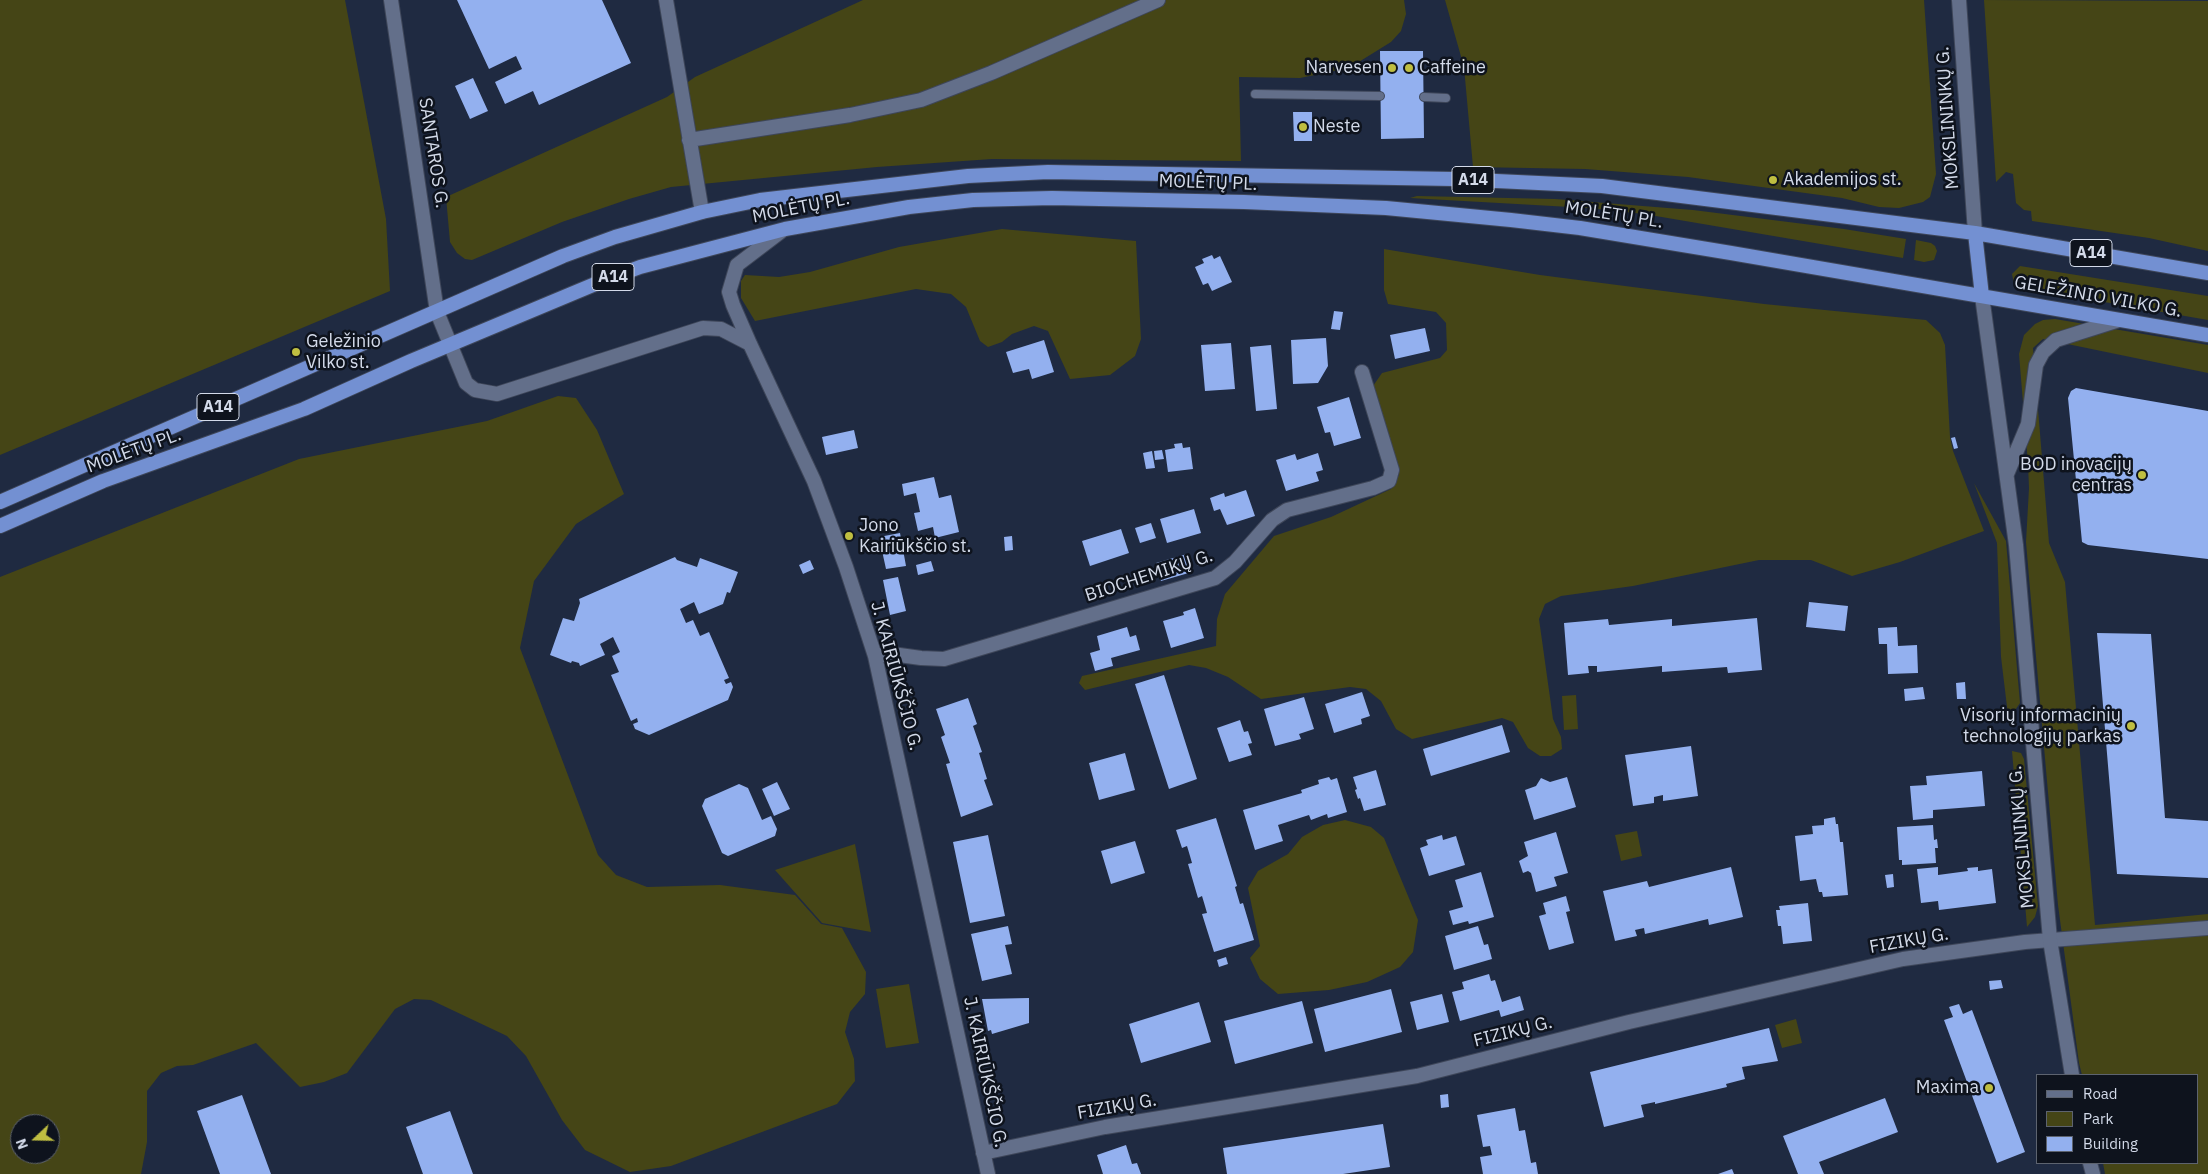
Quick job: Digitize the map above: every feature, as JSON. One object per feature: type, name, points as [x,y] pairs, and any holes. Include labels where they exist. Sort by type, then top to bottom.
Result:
[{"type":"highway","name":"MOLĖTŲ PL.","points":[[0,502],[563,256],[615,237],[702,212],[760,200],[905,182],[968,176],[1048,172],[1454,179],[1602,186],[1975,233]]},
{"type":"highway","name":"MOLĖTŲ PL.","points":[[0,526],[103,481],[304,409],[600,282],[640,267],[785,228],[909,207],[973,200],[1052,198],[1386,208],[1580,228],[1982,296]]},
{"type":"highway","name":"A14","points":[[1975,233],[2208,274]]},
{"type":"highway","points":[[1975,233],[1982,296]]},
{"type":"highway","name":"GELEŽINIO VILKO G.","points":[[1982,296],[2208,335]]},
{"type":"street","name":"SANTAROS G.","points":[[391,0],[437,312]]},
{"type":"street","points":[[666,0],[702,212]]},
{"type":"street","points":[[689,140],[858,114],[922,100],[991,73],[1158,0]]},
{"type":"street","name":"MOKSLININKŲ G.","points":[[1959,0],[1975,233]]},
{"type":"street","name":"J. KAIRIŪKŠČIO G.","points":[[785,228],[751,252],[737,265],[729,292],[750,344],[814,481],[849,575],[875,656],[988,1174]]},
{"type":"street","name":"MOKSLININKŲ G.","points":[[1982,296],[2016,545],[2050,940],[2072,1074]]},
{"type":"street","points":[[437,312],[449,346],[466,383],[475,390],[486,394],[497,394],[704,328],[721,329],[750,344]]},
{"type":"street","points":[[2006,475],[2028,424],[2036,365],[2043,352],[2056,340],[2120,320]]},
{"type":"street","name":"BIOCHEMIKŲ G.","points":[[875,656],[892,654],[944,659],[1214,578],[1235,562],[1272,520],[1288,510],[1373,488],[1389,481],[1392,470],[1362,372]]},
{"type":"street","name":"FIZIKŲ G.","points":[[984,1153],[1105,1127],[1417,1076],[1638,1020],[1903,959],[2025,942],[2208,928]]},
{"type":"lane","points":[[1256,94],[1380,96]]},
{"type":"lane","points":[[1424,97],[1446,98]]},
{"type":"green space","points":[[0,0],[345,0],[386,219],[390,291],[0,455]]},
{"type":"green space","points":[[863,0],[1404,0],[1406,14],[1401,31],[1391,42],[1349,68],[1300,78],[1239,77],[1241,161],[992,159],[877,167],[671,187],[562,222],[472,260],[465,259],[457,253],[450,242],[446,197],[667,97],[695,77]]},
{"type":"green space","points":[[1445,0],[1924,0],[1936,174],[1930,197],[1923,202],[1899,208],[1879,207],[1842,198],[1688,177],[1585,169],[1473,167],[1464,67]]},
{"type":"green space","points":[[1984,0],[2208,1],[2208,251],[2149,238],[2032,221],[2031,211],[2024,210],[2016,203],[2013,174],[2006,172],[1996,182]]},
{"type":"green space","points":[[1417,196],[1555,199],[1693,210],[1844,229],[1906,239],[1903,258],[1644,214],[1588,208],[1410,198]]},
{"type":"green space","points":[[1002,229],[1136,241],[1141,339],[1135,356],[1110,375],[1070,379],[1048,331],[1034,326],[1012,334],[1002,342],[988,347],[980,341],[966,307],[951,294],[916,289],[755,321],[741,298],[741,281],[745,275],[779,277],[810,272],[899,247]]},
{"type":"green space","points":[[1916,240],[1931,243],[1935,246],[1937,251],[1934,260],[1924,262],[1914,260]]},
{"type":"green space","points":[[1384,249],[1540,275],[1764,304],[1926,320],[1940,333],[1945,345],[1950,437],[1953,451],[1984,531],[1900,562],[1852,576],[1811,560],[1759,560],[1633,586],[1561,596],[1545,604],[1539,619],[1553,719],[1561,737],[1562,749],[1551,756],[1540,756],[1528,748],[1513,722],[1502,718],[1412,739],[1396,729],[1381,701],[1366,689],[1350,687],[1261,699],[1228,677],[1206,668],[1189,665],[1085,690],[1079,683],[1082,676],[1216,646],[1217,619],[1225,594],[1274,536],[1331,517],[1391,489],[1399,475],[1387,428],[1373,386],[1382,373],[1440,358],[1447,350],[1446,323],[1436,312],[1388,304],[1384,290]]},
{"type":"green space","points":[[2020,266],[2208,296],[2208,320],[2018,287],[2014,284],[2012,274]]},
{"type":"green space","points":[[2055,319],[2208,345],[2208,373],[2043,339],[2033,348],[2049,543],[2065,582],[2095,925],[2208,914],[2208,1174],[2105,1174],[2103,1164],[2198,1164],[2198,1074],[2082,1074],[2079,1063],[2058,905],[2026,542],[2029,488],[2019,354],[2024,335],[2035,324],[2043,320]]},
{"type":"green space","points":[[558,396],[576,398],[597,430],[624,494],[576,524],[534,581],[520,648],[598,855],[616,875],[647,887],[720,885],[795,895],[821,924],[842,928],[866,972],[865,994],[850,1012],[845,1032],[854,1059],[855,1081],[837,1104],[671,1166],[630,1172],[585,1150],[562,1120],[526,1056],[507,1036],[431,1000],[414,999],[395,1009],[347,1073],[324,1082],[300,1087],[256,1043],[193,1065],[177,1066],[161,1073],[147,1091],[147,1142],[141,1174],[0,1174],[0,577],[299,459],[487,421]]},
{"type":"green space","points":[[1974,483],[2006,541],[2020,703],[2013,713],[2008,715],[2001,657],[1997,543]]},
{"type":"green space","points":[[1576,695],[1578,729],[1564,730],[1562,696]]},
{"type":"green space","points":[[2012,751],[2021,753],[2024,759],[2038,906],[2035,917],[2027,927]]},
{"type":"green space","points":[[1345,820],[1371,827],[1384,838],[1418,920],[1413,952],[1400,967],[1367,982],[1329,990],[1278,994],[1260,979],[1250,958],[1260,946],[1248,888],[1258,871],[1288,854],[1302,837],[1323,825]]},
{"type":"green space","points":[[1637,831],[1642,856],[1621,861],[1615,835]]},
{"type":"green space","points":[[855,844],[871,932],[822,923],[775,870]]},
{"type":"green space","points":[[909,984],[919,1043],[886,1048],[876,989]]},
{"type":"green space","points":[[1796,1019],[1802,1043],[1782,1048],[1775,1025]]},
{"type":"building","points":[[457,0],[602,0],[631,63],[539,105],[533,91],[505,104],[495,82],[522,69],[516,56],[489,69]]},
{"type":"building","points":[[1380,51],[1423,51],[1424,138],[1381,139]]},
{"type":"building","points":[[473,78],[488,111],[470,119],[455,86]]},
{"type":"building","name":"Neste","points":[[1293,112],[1312,112],[1312,141],[1294,141]]},
{"type":"building","points":[[1212,255],[1214,259],[1220,256],[1232,282],[1212,291],[1208,283],[1203,285],[1195,267],[1204,263],[1202,259]]},
{"type":"building","points":[[1334,311],[1343,312],[1340,330],[1331,329]]},
{"type":"building","points":[[1425,328],[1430,351],[1395,359],[1390,335]]},
{"type":"building","points":[[1326,338],[1328,366],[1318,383],[1293,384],[1291,340]]},
{"type":"building","points":[[1044,340],[1054,372],[1032,379],[1029,369],[1013,373],[1006,352]]},
{"type":"building","points":[[1231,343],[1235,389],[1205,391],[1201,345]]},
{"type":"building","points":[[1271,345],[1277,409],[1256,411],[1250,347]]},
{"type":"building","name":"BOD inovacijų centras","points":[[2076,388],[2208,411],[2208,559],[2088,545],[2082,542],[2068,398],[2071,391]]},
{"type":"building","points":[[1349,397],[1361,438],[1334,446],[1330,432],[1325,433],[1317,407]]},
{"type":"building","points":[[854,430],[858,448],[826,455],[822,437]]},
{"type":"building","points":[[1955,437],[1958,448],[1954,449],[1951,438]]},
{"type":"building","points":[[1182,443],[1183,448],[1190,447],[1193,469],[1168,472],[1165,450],[1175,448],[1174,444]]},
{"type":"building","points":[[1162,450],[1164,459],[1155,460],[1154,451]]},
{"type":"building","points":[[1152,451],[1155,468],[1146,469],[1143,453]]},
{"type":"building","points":[[1318,453],[1323,470],[1316,472],[1319,481],[1286,491],[1276,460],[1295,454],[1297,460]]},
{"type":"building","points":[[934,477],[939,498],[951,495],[959,532],[935,538],[933,527],[918,531],[914,513],[920,512],[916,493],[904,496],[902,484]]},
{"type":"building","points":[[1246,490],[1255,516],[1227,525],[1220,509],[1214,511],[1210,498],[1224,493],[1225,497]]},
{"type":"building","points":[[1194,509],[1201,533],[1167,543],[1160,519]]},
{"type":"building","points":[[1151,523],[1156,538],[1140,543],[1135,528]]},
{"type":"building","points":[[1121,529],[1129,553],[1090,566],[1082,541]]},
{"type":"building","points":[[900,533],[906,566],[886,569],[879,537]]},
{"type":"building","points":[[1012,536],[1013,550],[1005,551],[1004,537]]},
{"type":"building","points":[[1205,550],[1209,562],[1198,566],[1194,554]]},
{"type":"building","points":[[1187,554],[1192,572],[1161,581],[1156,563]]},
{"type":"building","points":[[675,557],[677,560],[697,567],[700,558],[738,572],[730,593],[727,592],[723,604],[699,614],[694,602],[680,609],[686,623],[693,620],[700,636],[709,632],[729,678],[724,680],[726,684],[731,682],[733,687],[728,700],[649,735],[635,729],[633,724],[638,722],[637,718],[631,721],[611,675],[619,672],[612,656],[620,652],[613,637],[600,644],[605,655],[580,666],[579,663],[572,661],[571,663],[550,655],[563,618],[574,621],[580,603],[579,599]]},
{"type":"building","points":[[810,560],[814,569],[803,574],[799,565]]},
{"type":"building","points":[[931,561],[934,571],[918,575],[916,565]]},
{"type":"building","points":[[898,577],[906,611],[890,615],[883,580]]},
{"type":"building","points":[[1809,602],[1848,606],[1845,631],[1806,627]]},
{"type":"building","points":[[1195,608],[1204,638],[1171,648],[1163,621],[1184,615],[1183,612]]},
{"type":"building","points":[[1757,618],[1762,670],[1728,673],[1727,667],[1662,672],[1662,666],[1597,672],[1597,666],[1588,666],[1589,673],[1568,675],[1564,623],[1608,619],[1609,625],[1672,619],[1672,626]]},
{"type":"building","points":[[1127,627],[1130,637],[1136,635],[1140,650],[1111,658],[1113,666],[1095,671],[1090,653],[1100,650],[1097,636]]},
{"type":"building","points":[[1897,627],[1898,646],[1917,645],[1918,673],[1888,674],[1887,644],[1879,644],[1878,628]]},
{"type":"building","name":"Visorių informacinių technologijų parkas","points":[[2097,633],[2151,634],[2165,818],[2208,821],[2208,878],[2117,874]]},
{"type":"building","points":[[1164,675],[1197,779],[1169,789],[1135,684]]},
{"type":"building","points":[[1965,682],[1966,699],[1957,699],[1956,683]]},
{"type":"building","points":[[1923,687],[1925,699],[1905,701],[1904,689]]},
{"type":"building","points":[[1362,692],[1370,716],[1361,719],[1362,724],[1334,733],[1325,704]]},
{"type":"building","points":[[1304,697],[1314,729],[1299,734],[1301,739],[1275,746],[1264,709]]},
{"type":"building","points":[[968,698],[977,724],[973,726],[982,752],[979,753],[987,779],[984,780],[993,805],[961,817],[946,764],[950,763],[941,737],[945,735],[936,709]]},
{"type":"building","points":[[1240,720],[1244,732],[1248,731],[1252,743],[1248,744],[1252,755],[1229,762],[1217,728]]},
{"type":"building","points":[[1502,725],[1510,752],[1431,776],[1423,749]]},
{"type":"building","points":[[1691,746],[1698,796],[1663,801],[1663,795],[1654,797],[1654,803],[1633,806],[1625,755]]},
{"type":"building","points":[[1125,753],[1135,790],[1099,800],[1089,763]]},
{"type":"building","points":[[1376,770],[1386,805],[1364,811],[1355,790],[1357,789],[1353,777]]},
{"type":"building","points":[[1982,771],[1985,806],[1933,810],[1933,818],[1913,820],[1910,786],[1927,785],[1926,776]]},
{"type":"building","points":[[1329,777],[1331,780],[1337,778],[1347,812],[1328,818],[1327,814],[1311,820],[1309,815],[1278,825],[1283,841],[1255,850],[1243,810],[1302,793],[1301,790],[1319,784],[1318,780]]},
{"type":"building","points":[[1567,777],[1576,807],[1534,820],[1525,790],[1536,786],[1541,778],[1550,782]]},
{"type":"building","points":[[777,782],[790,809],[774,816],[762,789]]},
{"type":"building","points":[[739,784],[748,788],[762,820],[771,816],[777,829],[775,836],[728,856],[722,853],[702,806],[705,799]]},
{"type":"building","points":[[1835,817],[1836,824],[1838,824],[1840,842],[1843,842],[1848,895],[1823,897],[1822,892],[1819,892],[1816,879],[1800,881],[1795,836],[1813,834],[1812,826],[1824,825],[1824,819]]},
{"type":"building","points":[[1216,818],[1237,886],[1235,887],[1240,904],[1243,903],[1254,940],[1214,952],[1202,914],[1207,913],[1205,906],[1202,896],[1198,898],[1188,864],[1192,863],[1187,846],[1182,848],[1176,830]]},
{"type":"building","points":[[1933,825],[1934,840],[1937,839],[1938,848],[1935,848],[1936,863],[1902,865],[1902,860],[1899,860],[1897,827]]},
{"type":"building","points":[[1556,832],[1568,873],[1554,877],[1557,886],[1536,892],[1531,873],[1528,871],[1523,873],[1519,861],[1528,856],[1524,842]]},
{"type":"building","points":[[988,835],[1005,916],[970,923],[953,842]]},
{"type":"building","points":[[1442,835],[1443,840],[1456,836],[1465,865],[1429,876],[1420,848],[1428,845],[1426,840]]},
{"type":"building","points":[[1135,841],[1145,873],[1111,884],[1101,851]]},
{"type":"building","points":[[1731,867],[1743,917],[1709,925],[1708,919],[1645,934],[1644,928],[1635,930],[1637,936],[1615,941],[1603,891],[1647,881],[1649,887]]},
{"type":"building","points":[[1938,867],[1938,875],[1968,871],[1967,868],[1978,867],[1978,871],[1992,869],[1996,903],[1939,910],[1938,901],[1921,903],[1917,869]]},
{"type":"building","points":[[1481,872],[1494,917],[1469,924],[1468,921],[1453,925],[1449,911],[1463,907],[1455,880]]},
{"type":"building","points":[[1893,874],[1894,887],[1887,888],[1885,875]]},
{"type":"building","points":[[1566,896],[1570,911],[1566,912],[1574,943],[1549,950],[1539,916],[1546,914],[1543,903]]},
{"type":"building","points":[[1808,903],[1812,941],[1783,944],[1781,926],[1778,926],[1776,910],[1780,910],[1779,906]]},
{"type":"building","points":[[1008,926],[1012,944],[1005,945],[1012,974],[982,981],[971,934]]},
{"type":"building","points":[[1478,926],[1484,945],[1488,944],[1492,959],[1454,970],[1445,936]]},
{"type":"building","points":[[1226,957],[1228,964],[1219,967],[1217,960]]},
{"type":"building","points":[[1489,974],[1491,981],[1495,980],[1502,1002],[1520,996],[1524,1010],[1501,1017],[1499,1010],[1460,1021],[1452,992],[1464,989],[1462,982]]},
{"type":"building","points":[[2001,980],[2003,988],[1990,990],[1989,981]]},
{"type":"building","points":[[1391,989],[1402,1032],[1325,1052],[1314,1009]]},
{"type":"building","points":[[1442,994],[1449,1022],[1417,1030],[1410,1002]]},
{"type":"building","points":[[1029,998],[1029,1023],[992,1034],[991,1030],[988,1031],[982,999]]},
{"type":"building","points":[[1302,1001],[1313,1043],[1235,1064],[1224,1021]]},
{"type":"building","points":[[1199,1002],[1211,1042],[1141,1063],[1129,1024]]},
{"type":"building","points":[[1959,1004],[1963,1014],[1972,1010],[2025,1152],[1997,1163],[1944,1020],[1953,1017],[1949,1007]]},
{"type":"building","points":[[1769,1028],[1778,1061],[1742,1067],[1745,1079],[1726,1084],[1727,1087],[1655,1104],[1655,1102],[1641,1105],[1644,1117],[1604,1127],[1590,1072]]},
{"type":"building","points":[[1448,1094],[1449,1107],[1441,1108],[1440,1095]]},
{"type":"building","points":[[242,1095],[271,1174],[220,1174],[197,1111]]},
{"type":"building","points":[[1885,1098],[1898,1132],[1819,1162],[1824,1174],[1798,1174],[1783,1136]]},
{"type":"building","points":[[1515,1108],[1519,1131],[1525,1130],[1531,1163],[1536,1162],[1538,1174],[1483,1174],[1480,1157],[1492,1155],[1490,1146],[1483,1147],[1477,1115]]},
{"type":"building","points":[[450,1111],[473,1174],[423,1174],[406,1127]]},
{"type":"building","points":[[1383,1124],[1390,1167],[1343,1174],[1227,1174],[1223,1148]]},
{"type":"building","points":[[1126,1145],[1132,1164],[1137,1163],[1141,1174],[1103,1174],[1097,1155]]},
{"type":"building","points":[[1732,1169],[1734,1174],[1718,1174]]},
{"type":"place","name":"Narvesen","points":[[1392,68]]},
{"type":"place","name":"Caffeine","points":[[1409,68]]},
{"type":"place","name":"Neste","points":[[1303,127]]},
{"type":"place","name":"Akademijos st.","points":[[1773,180]]},
{"type":"place","name":"Geležinio Vilko st.","points":[[296,352]]},
{"type":"place","name":"BOD inovacijų centras","points":[[2142,475]]},
{"type":"place","name":"Jono Kairiūkščio st.","points":[[849,536]]},
{"type":"place","name":"Visorių informacinių technologijų parkas","points":[[2131,726]]},
{"type":"place","name":"Maxima","points":[[1989,1088]]}]
